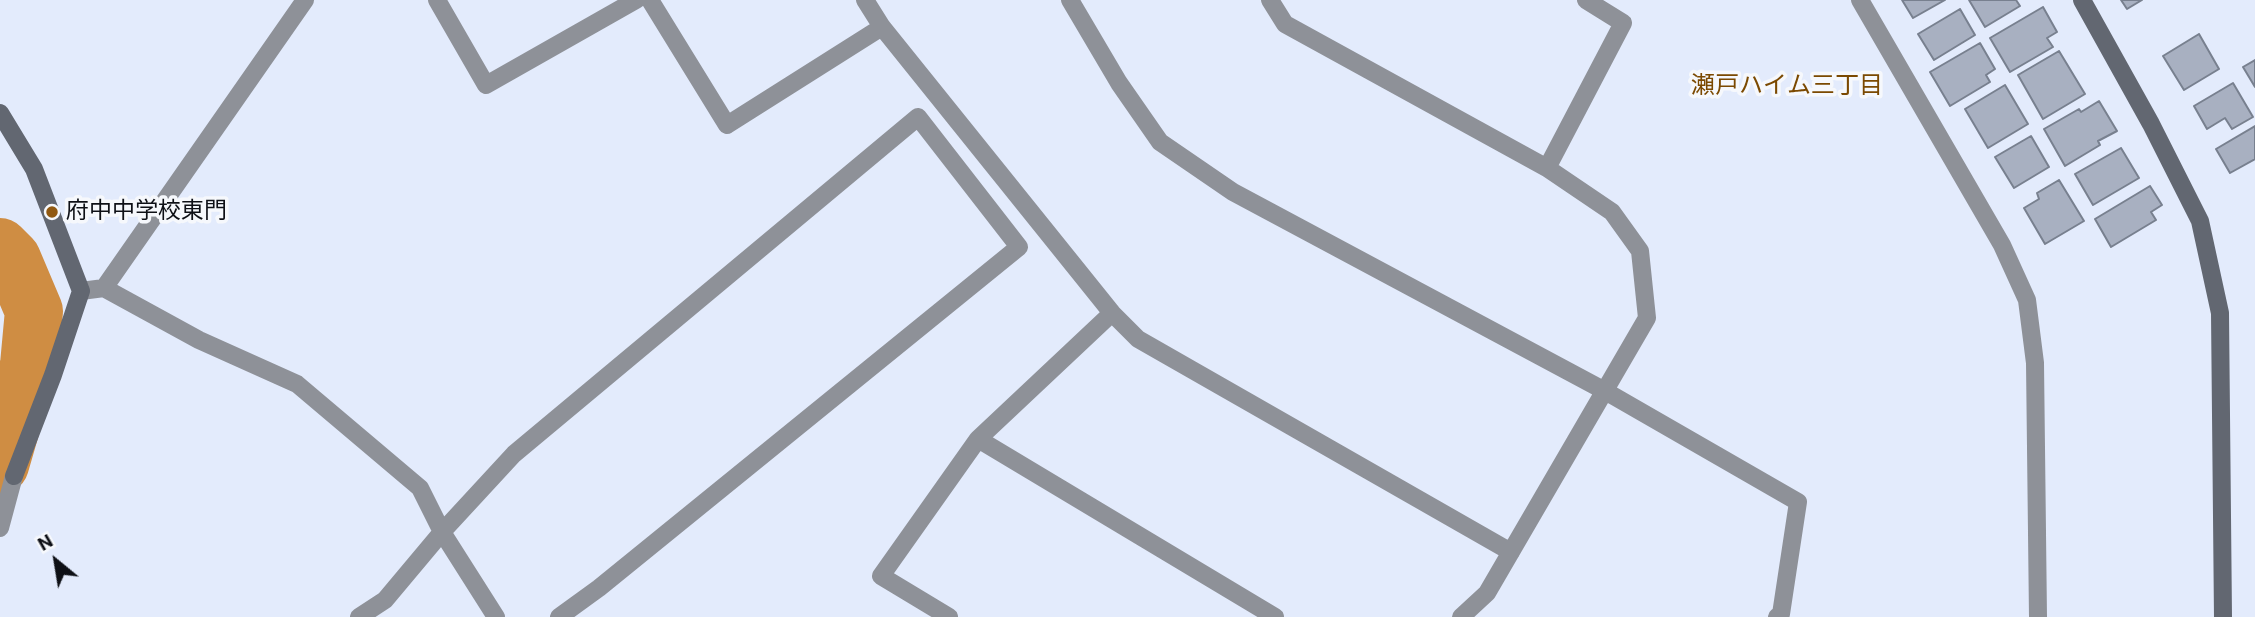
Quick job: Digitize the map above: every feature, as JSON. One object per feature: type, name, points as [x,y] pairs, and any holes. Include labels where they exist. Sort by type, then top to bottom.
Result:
[{"type":"street","points":[[104,288],[305,0]]},
{"type":"street","points":[[437,0],[486,85],[636,0]]},
{"type":"street","points":[[650,0],[727,125],[882,27]]},
{"type":"street","points":[[865,0],[882,27],[1112,313],[1138,339],[1511,552]]},
{"type":"street","points":[[1070,0],[1119,83],[1160,142],[1233,192],[1605,391],[1798,502],[1781,614],[1777,617]]},
{"type":"street","points":[[1270,0],[1285,24],[1547,168],[1612,212],[1640,251],[1647,318],[1488,593],[1461,617]]},
{"type":"street","points":[[1547,168],[1623,23],[1586,0]]},
{"type":"street","points":[[1860,0],[2002,245],[2027,300],[2035,363],[2038,617]]},
{"type":"street","points":[[2082,0],[2151,124],[2200,221],[2220,313],[2223,617]]},
{"type":"street","points":[[0,113],[34,169],[80,291],[53,375],[14,476],[0,528]]},
{"type":"street","points":[[359,617],[385,600],[442,532],[514,454],[918,117],[1019,247],[599,588],[559,617]]},
{"type":"street","points":[[80,291],[104,288],[199,340],[297,384],[421,488],[442,532],[496,617]]},
{"type":"street","points":[[949,617],[881,576],[978,439],[1112,313]]},
{"type":"street","points":[[978,439],[1275,617]]},
{"type":"building","points":[[1902,0],[1945,0],[1913,18]]},
{"type":"building","points":[[1969,0],[2016,0],[2020,6],[1985,27]]},
{"type":"building","points":[[2121,0],[2142,0],[2127,9]]},
{"type":"building","points":[[2043,7],[2057,32],[2047,38],[2053,47],[2010,72],[1990,38]]},
{"type":"building","points":[[1960,9],[1975,35],[1934,60],[1918,34]]},
{"type":"building","points":[[2199,34],[2219,69],[2184,90],[2163,56]]},
{"type":"building","points":[[1980,43],[1995,69],[1986,75],[1990,82],[1950,106],[1930,72]]},
{"type":"building","points":[[2059,51],[2085,94],[2043,119],[2018,75]]},
{"type":"building","points":[[2255,60],[2255,87],[2243,67]]},
{"type":"building","points":[[2233,83],[2253,117],[2232,129],[2225,118],[2207,129],[2194,106]]},
{"type":"building","points":[[2005,85],[2028,124],[1988,148],[1965,109]]},
{"type":"building","points":[[2099,101],[2117,131],[2098,141],[2100,145],[2065,166],[2044,129]]},
{"type":"building","points":[[2255,126],[2255,159],[2230,173],[2216,149]]},
{"type":"building","points":[[2031,136],[2049,167],[2014,188],[1995,157]]},
{"type":"building","points":[[2121,148],[2139,178],[2093,205],[2075,174]]},
{"type":"building","points":[[2059,180],[2084,221],[2045,244],[2024,208],[2039,199],[2037,193]]},
{"type":"building","points":[[2150,186],[2162,205],[2151,212],[2156,220],[2111,247],[2095,219]]},
{"type":"waterway","points":[[0,247],[12,259],[34,311],[29,365],[0,465]]},
{"type":"place","name":"府中中学校東門","points":[[52,212]]},
{"type":"district","name":"瀬戸ハイム三丁目","points":[[1787,87]]}]
